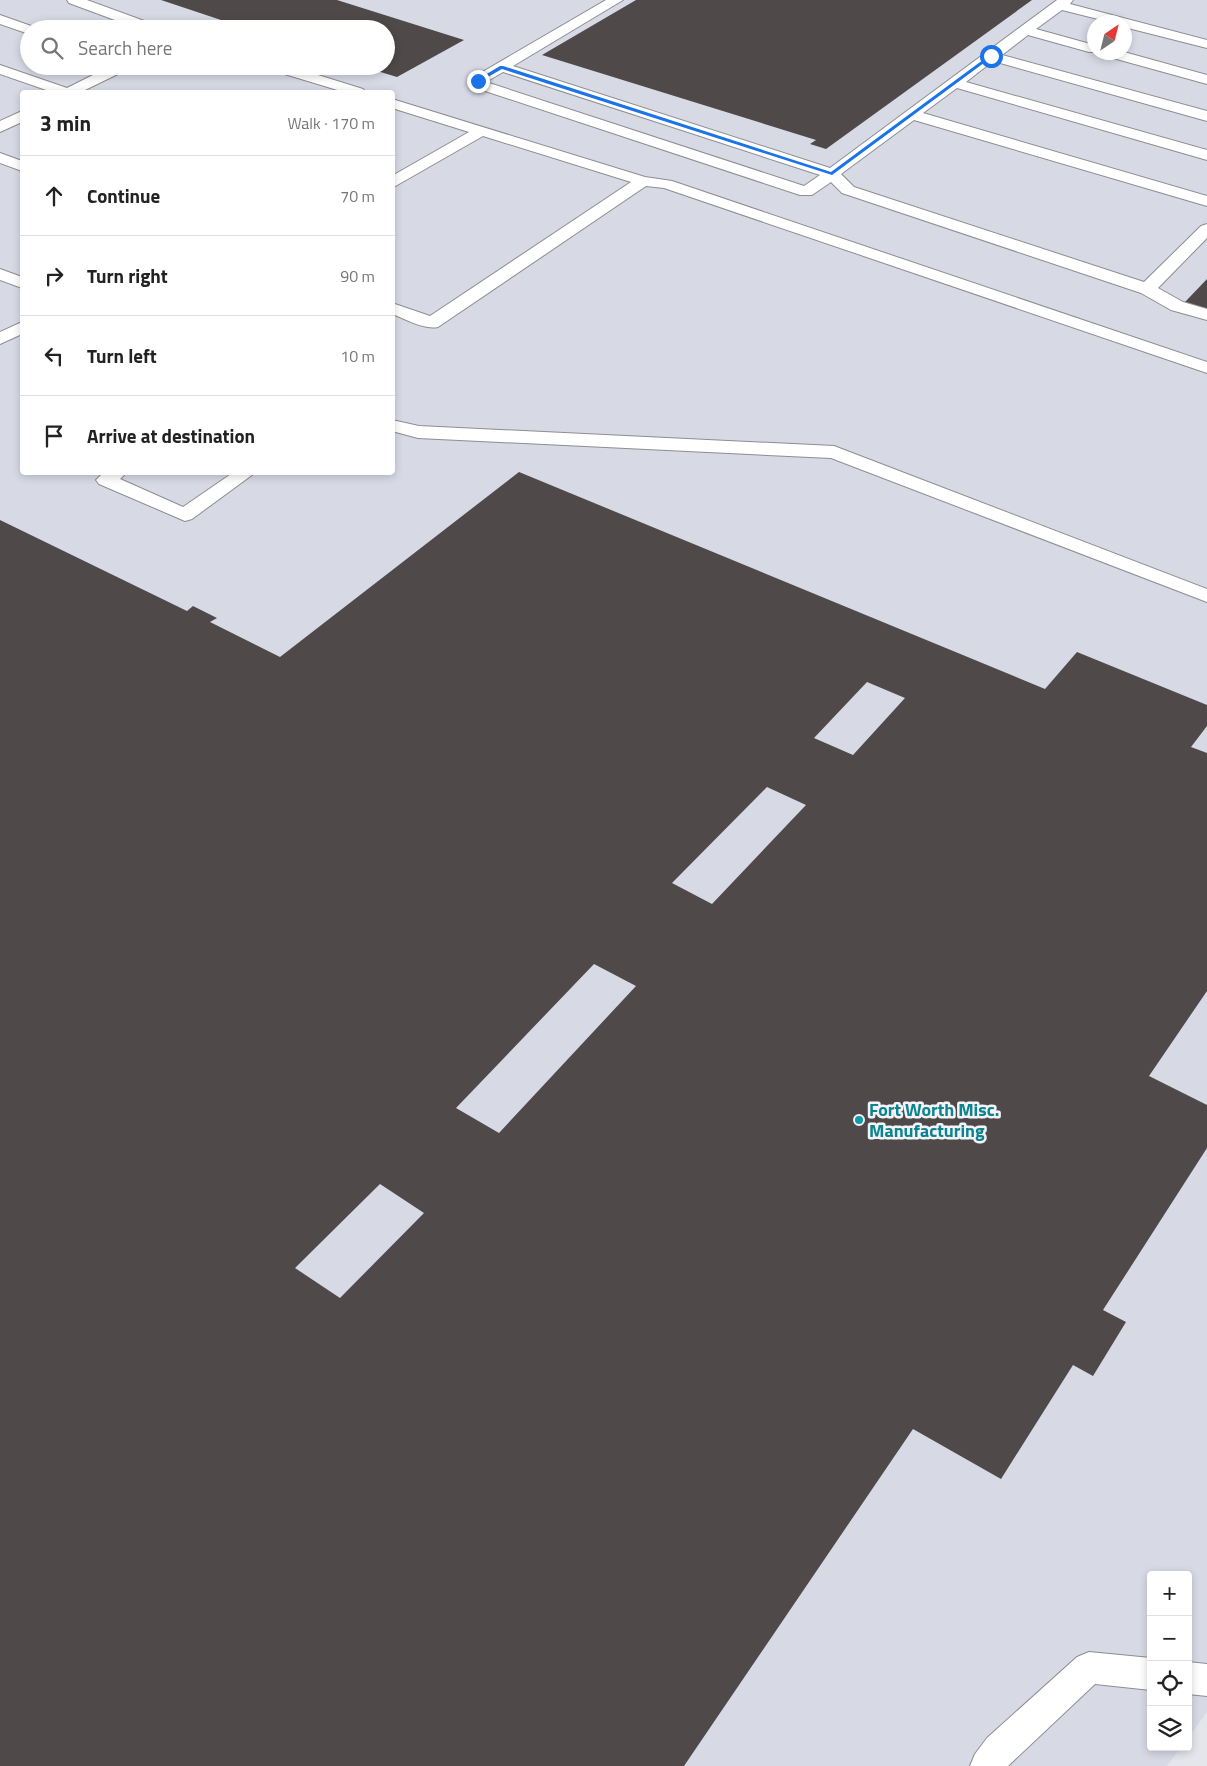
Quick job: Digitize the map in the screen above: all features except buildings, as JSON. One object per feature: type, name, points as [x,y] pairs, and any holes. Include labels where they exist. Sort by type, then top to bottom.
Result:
[{"type":"lane","points":[[74,0],[128,20]]},
{"type":"lane","points":[[616,0],[478,81],[481,85],[806,192],[1062,3],[1099,15]]},
{"type":"lane","points":[[0,19],[20,27]]},
{"type":"lane","points":[[1132,25],[1207,44]]},
{"type":"lane","points":[[1026,30],[1087,47]]},
{"type":"lane","points":[[991,56],[1207,116]]},
{"type":"lane","points":[[1132,59],[1207,80]]},
{"type":"lane","points":[[502,67],[832,174],[848,190],[1147,289],[1177,306],[1207,315]]},
{"type":"lane","points":[[0,69],[59,90]]},
{"type":"lane","points":[[74,90],[105,75]]},
{"type":"lane","points":[[302,75],[351,90]]},
{"type":"lane","points":[[954,83],[1207,155]]},
{"type":"lane","points":[[395,104],[643,181],[666,184],[1207,368]]},
{"type":"lane","points":[[912,115],[1207,201]]},
{"type":"lane","points":[[0,127],[20,117]]},
{"type":"lane","points":[[395,181],[481,131]]},
{"type":"lane","points":[[0,158],[20,165]]},
{"type":"lane","points":[[395,309],[432,323],[643,181]]},
{"type":"lane","points":[[1147,289],[1207,229]]},
{"type":"lane","points":[[0,339],[20,328]]},
{"type":"lane","points":[[395,426],[418,432],[834,452],[1207,596]]},
{"type":"lane","points":[[114,475],[106,480],[185,515],[243,475]]},
{"type":"lane","points":[[987,1766],[999,1750],[1089,1668],[1147,1674]]},
{"type":"lane","points":[[1192,1678],[1207,1680]]},
{"type":"shaded area","name":"Fort Worth Misc. Manufacturing","points":[[0,0],[1207,0],[1207,1712],[1192,1733],[1192,1571],[1147,1571],[1147,1751],[1178,1751],[1167,1766],[0,1766]]},
{"type":"place","name":"Fort Worth Misc. Manufacturing","points":[[859,1120]]},
{"type":"route","points":[[478,81],[502,67],[832,174],[991,56]]}]
